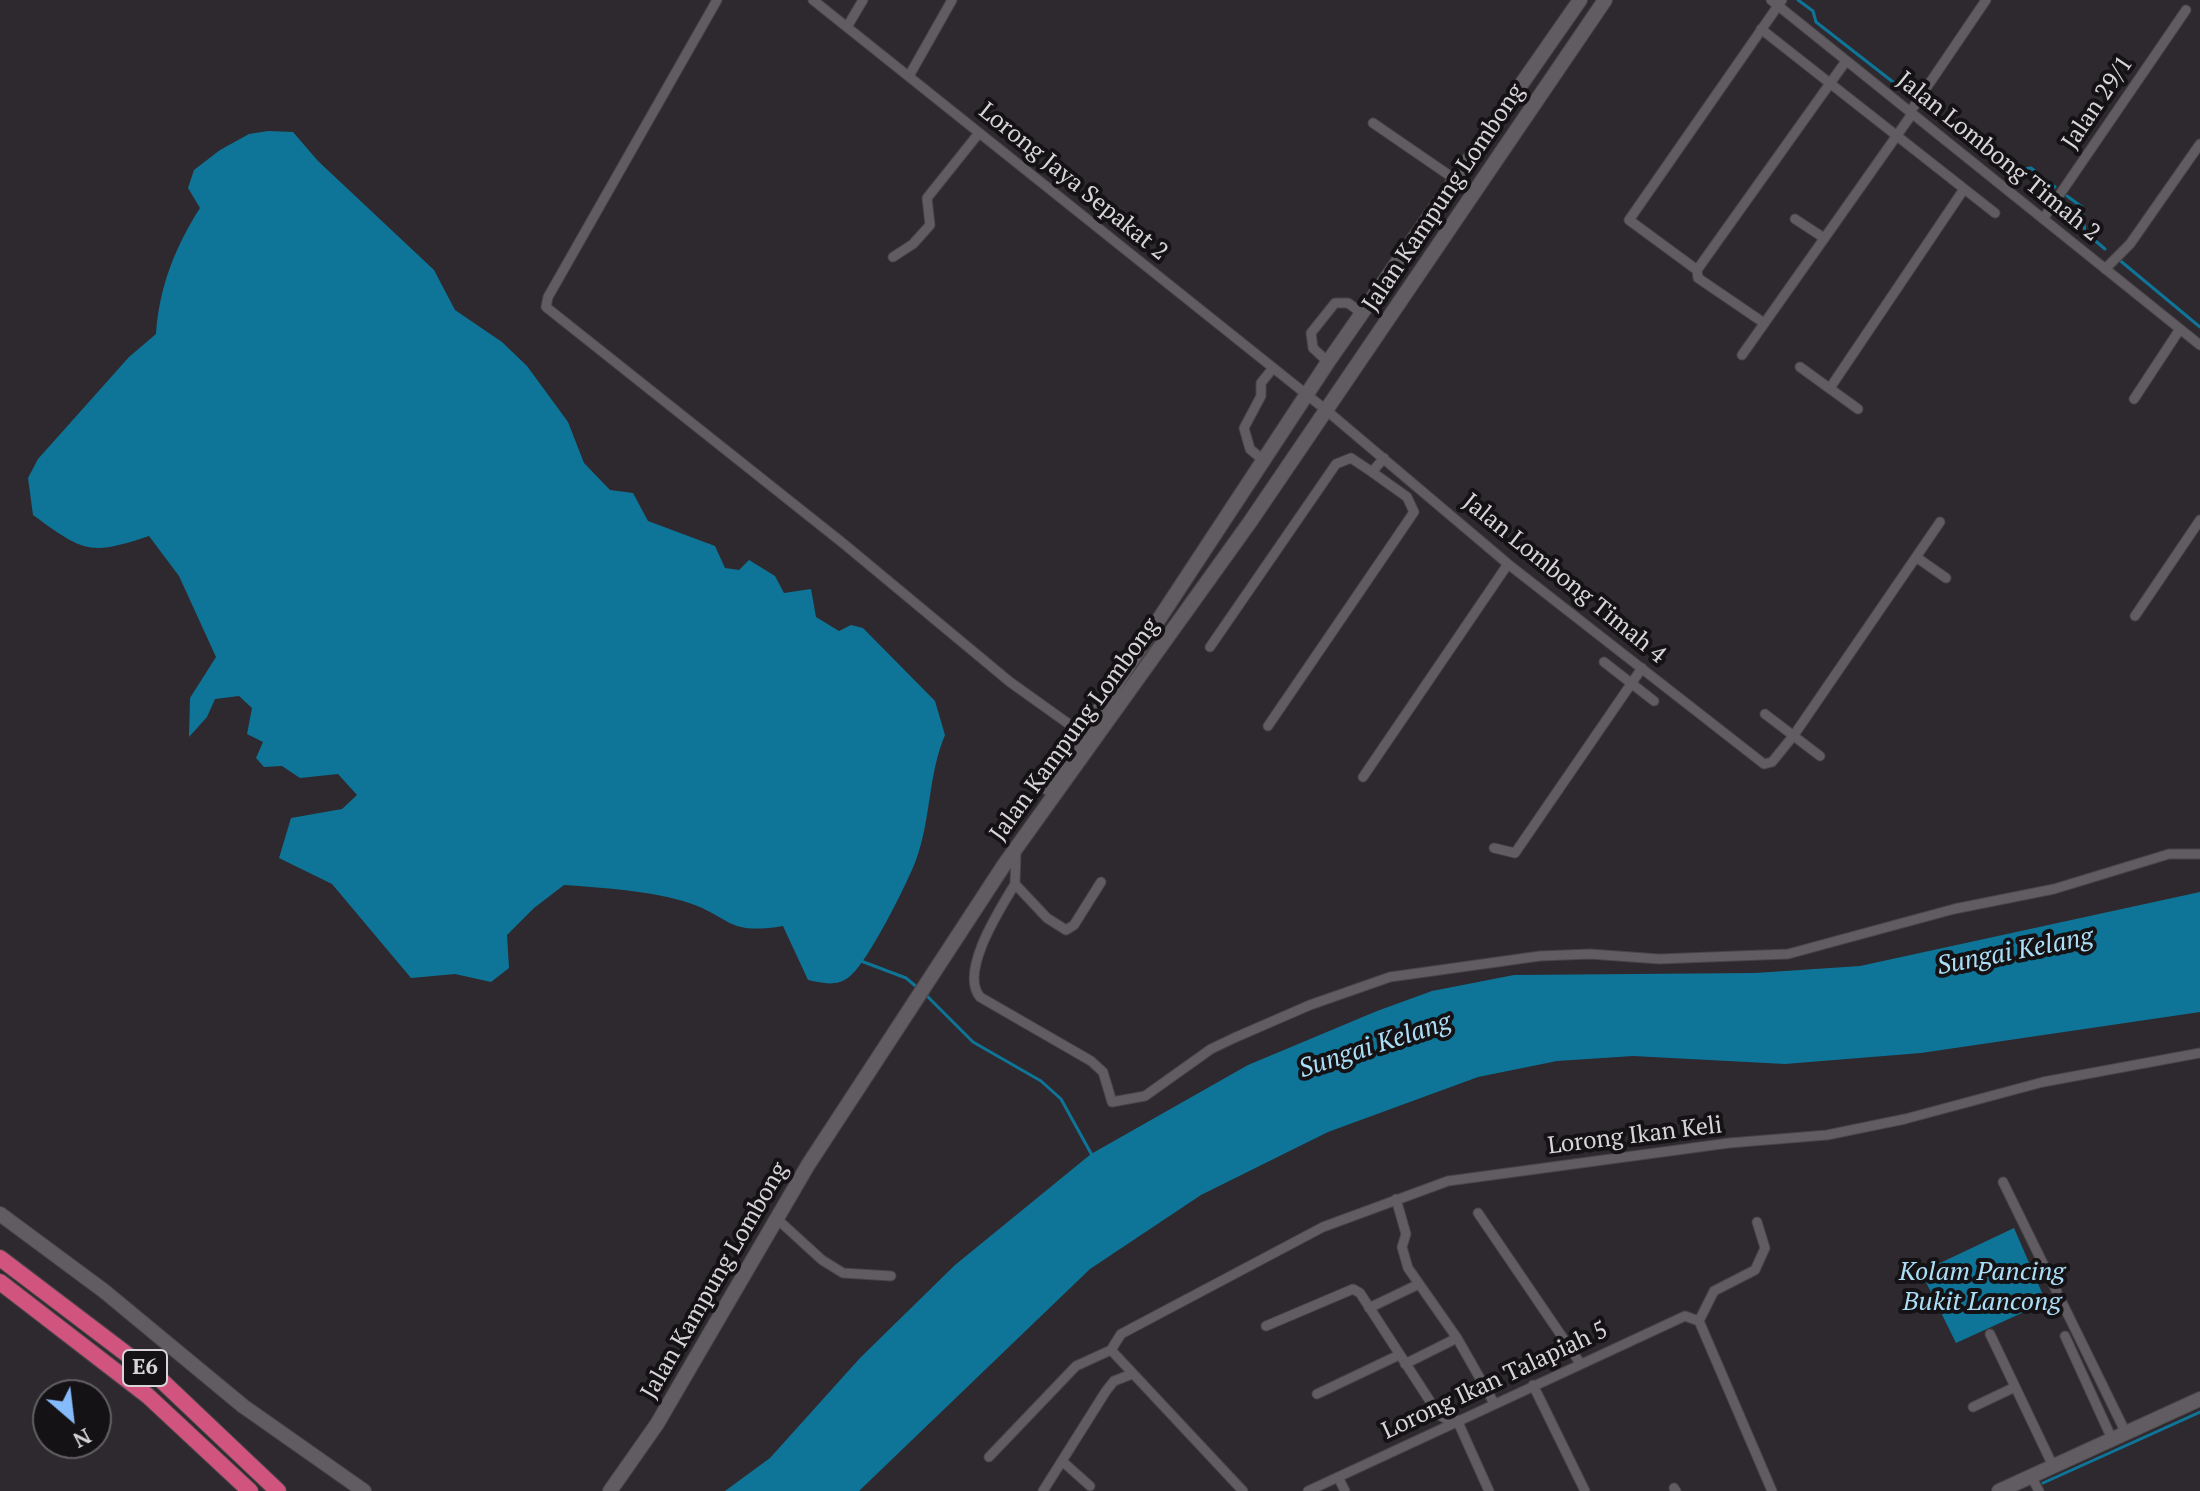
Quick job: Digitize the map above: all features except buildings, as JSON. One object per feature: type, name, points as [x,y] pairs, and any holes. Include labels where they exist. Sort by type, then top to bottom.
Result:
[{"type":"highway","name":"E6","points":[[0,1258],[162,1381],[278,1491]]},
{"type":"highway","name":"E6","points":[[0,1282],[148,1396],[250,1491]]},
{"type":"street","points":[[717,0],[548,297],[546,307],[844,544],[1010,682],[1088,738]]},
{"type":"street","name":"Lorong Jaya Sepakat 2","points":[[813,0],[1308,396]]},
{"type":"street","points":[[847,27],[863,0]]},
{"type":"street","points":[[909,76],[952,0]]},
{"type":"street","name":"Jalan Kampung Lombong","points":[[610,1491],[665,1411],[776,1218],[1328,362],[1580,0]]},
{"type":"street","name":"Jalan Kampung Lombong","points":[[1004,865],[1019,834],[1326,410],[1605,0]]},
{"type":"street","points":[[1742,355],[1896,136],[1986,0]]},
{"type":"street","points":[[1697,270],[1629,220],[1777,2]]},
{"type":"street","name":"Jalan Lombong Timah 2","points":[[1777,2],[2200,345]]},
{"type":"street","name":"Jalan 29/1","points":[[2043,219],[2186,10]]},
{"type":"street","points":[[1761,29],[1995,213]]},
{"type":"street","points":[[1764,323],[1698,278],[1697,270],[1846,61]]},
{"type":"street","points":[[1373,123],[1456,180]]},
{"type":"street","points":[[893,257],[913,244],[930,225],[927,198],[979,133]]},
{"type":"street","points":[[2105,269],[2130,244],[2200,144]]},
{"type":"street","points":[[1830,388],[1964,189]]},
{"type":"street","points":[[1795,219],[1824,238]]},
{"type":"street","points":[[1328,362],[1313,348],[1311,333],[1335,303],[1348,303],[1363,314]]},
{"type":"street","points":[[2134,399],[2180,329]]},
{"type":"street","points":[[1800,367],[1858,409]]},
{"type":"street","points":[[1264,461],[1250,449],[1244,428],[1261,396],[1261,383],[1273,368]]},
{"type":"street","name":"Jalan Lombong Timah 4","points":[[1308,396],[1508,564],[1764,764],[1772,762],[1794,735]]},
{"type":"street","points":[[1210,647],[1336,464],[1351,458],[1407,497],[1414,512],[1268,726]]},
{"type":"street","points":[[1372,472],[1384,458]]},
{"type":"street","points":[[2135,616],[2200,520]]},
{"type":"street","points":[[1794,735],[1940,522]]},
{"type":"street","points":[[1916,557],[1946,578]]},
{"type":"street","points":[[1363,777],[1508,564]]},
{"type":"street","points":[[1604,662],[1654,701]]},
{"type":"street","points":[[1494,848],[1515,853],[1642,668]]},
{"type":"street","points":[[1765,714],[1820,756]]},
{"type":"street","points":[[1016,849],[1015,884],[990,924],[971,976],[972,988],[980,997],[1091,1061],[1103,1072],[1112,1102],[1145,1096],[1211,1049],[1234,1038],[1390,977],[1540,956],[1590,954],[1659,959],[1788,954],[1954,909],[2054,889],[2169,854],[2200,854]]},
{"type":"street","points":[[1015,884],[1047,918],[1066,930],[1074,925],[1101,882]]},
{"type":"street","name":"Lorong Ikan Keli","points":[[989,1457],[1076,1366],[1111,1350],[1121,1334],[1323,1227],[1448,1181],[1729,1143],[1827,1135],[1905,1119],[2043,1082],[2200,1053]]},
{"type":"street","points":[[2003,1182],[2119,1435]]},
{"type":"street","points":[[1396,1199],[1406,1234],[1402,1247],[1408,1268],[1457,1338],[1494,1403]]},
{"type":"street","points":[[1478,1213],[1580,1363]]},
{"type":"street","points":[[0,1214],[104,1291],[243,1406],[364,1491]]},
{"type":"street","points":[[776,1218],[822,1260],[843,1273],[891,1276]]},
{"type":"street","points":[[1757,1222],[1765,1248],[1755,1270],[1714,1291],[1699,1321],[1772,1491]]},
{"type":"street","points":[[1369,1308],[1419,1284]]},
{"type":"street","points":[[1266,1326],[1347,1289],[1360,1293],[1439,1415],[1454,1421],[1489,1491]]},
{"type":"street","name":"Lorong Ikan Talapiah 5","points":[[1308,1491],[1685,1316],[1699,1321]]},
{"type":"street","points":[[1990,1334],[2053,1466]]},
{"type":"street","points":[[2065,1336],[2119,1435]]},
{"type":"street","points":[[1317,1394],[1457,1338]]},
{"type":"street","points":[[1111,1350],[1243,1491]]},
{"type":"street","points":[[1043,1491],[1106,1391],[1114,1381],[1132,1374]]},
{"type":"street","points":[[1533,1385],[1585,1491]]},
{"type":"street","points":[[1973,1407],[2015,1387]]},
{"type":"street","points":[[1999,1491],[2200,1399]]},
{"type":"street","points":[[1062,1461],[1090,1486]]},
{"type":"street","points":[[2031,1476],[2039,1491]]},
{"type":"street","points":[[1338,1477],[1345,1491]]},
{"type":"water","points":[[293,132],[318,161],[434,270],[455,310],[502,342],[527,366],[568,422],[584,463],[610,490],[633,493],[648,521],[715,546],[725,568],[739,570],[749,560],[775,576],[784,593],[811,589],[816,617],[839,631],[851,625],[863,628],[935,701],[945,735],[935,766],[921,845],[912,871],[886,923],[866,957],[849,977],[834,983],[808,980],[783,926],[738,926],[699,907],[668,897],[564,885],[534,908],[507,935],[509,968],[491,982],[455,974],[411,978],[332,884],[279,858],[291,818],[342,809],[357,795],[338,774],[300,778],[282,766],[264,767],[256,758],[263,742],[247,734],[252,708],[239,696],[215,699],[207,717],[189,737],[190,698],[216,657],[179,576],[149,536],[113,546],[88,547],[64,537],[33,515],[28,478],[38,459],[129,357],[156,334],[170,268],[200,208],[188,188],[194,170],[220,150],[249,134]]},
{"type":"water","name":"Sungai Kelang","points":[[2200,892],[2200,1012],[1921,1053],[1785,1064],[1633,1056],[1557,1061],[1478,1077],[1328,1132],[1201,1195],[1090,1269],[859,1491],[725,1491],[770,1458],[860,1358],[955,1265],[1091,1154],[1248,1065],[1377,1011],[1432,991],[1514,975],[1755,973],[1860,966]]},
{"type":"water","name":"Kolam Pancing Bukit Lancong","points":[[2014,1228],[2046,1302],[1956,1343],[1921,1272]]},
{"type":"waterway","points":[[1798,0],[1813,11],[1816,22],[1911,96]]},
{"type":"waterway","points":[[1923,105],[2007,171],[2031,168],[2055,187]]},
{"type":"waterway","points":[[2067,196],[2082,207],[2085,232],[2105,249]]},
{"type":"waterway","points":[[2117,258],[2200,327]]},
{"type":"waterway","points":[[861,961],[906,978],[918,988]]},
{"type":"waterway","points":[[924,993],[973,1042],[1041,1081],[1061,1099],[1093,1157]]},
{"type":"waterway","points":[[2043,1483],[2200,1412]]}]
